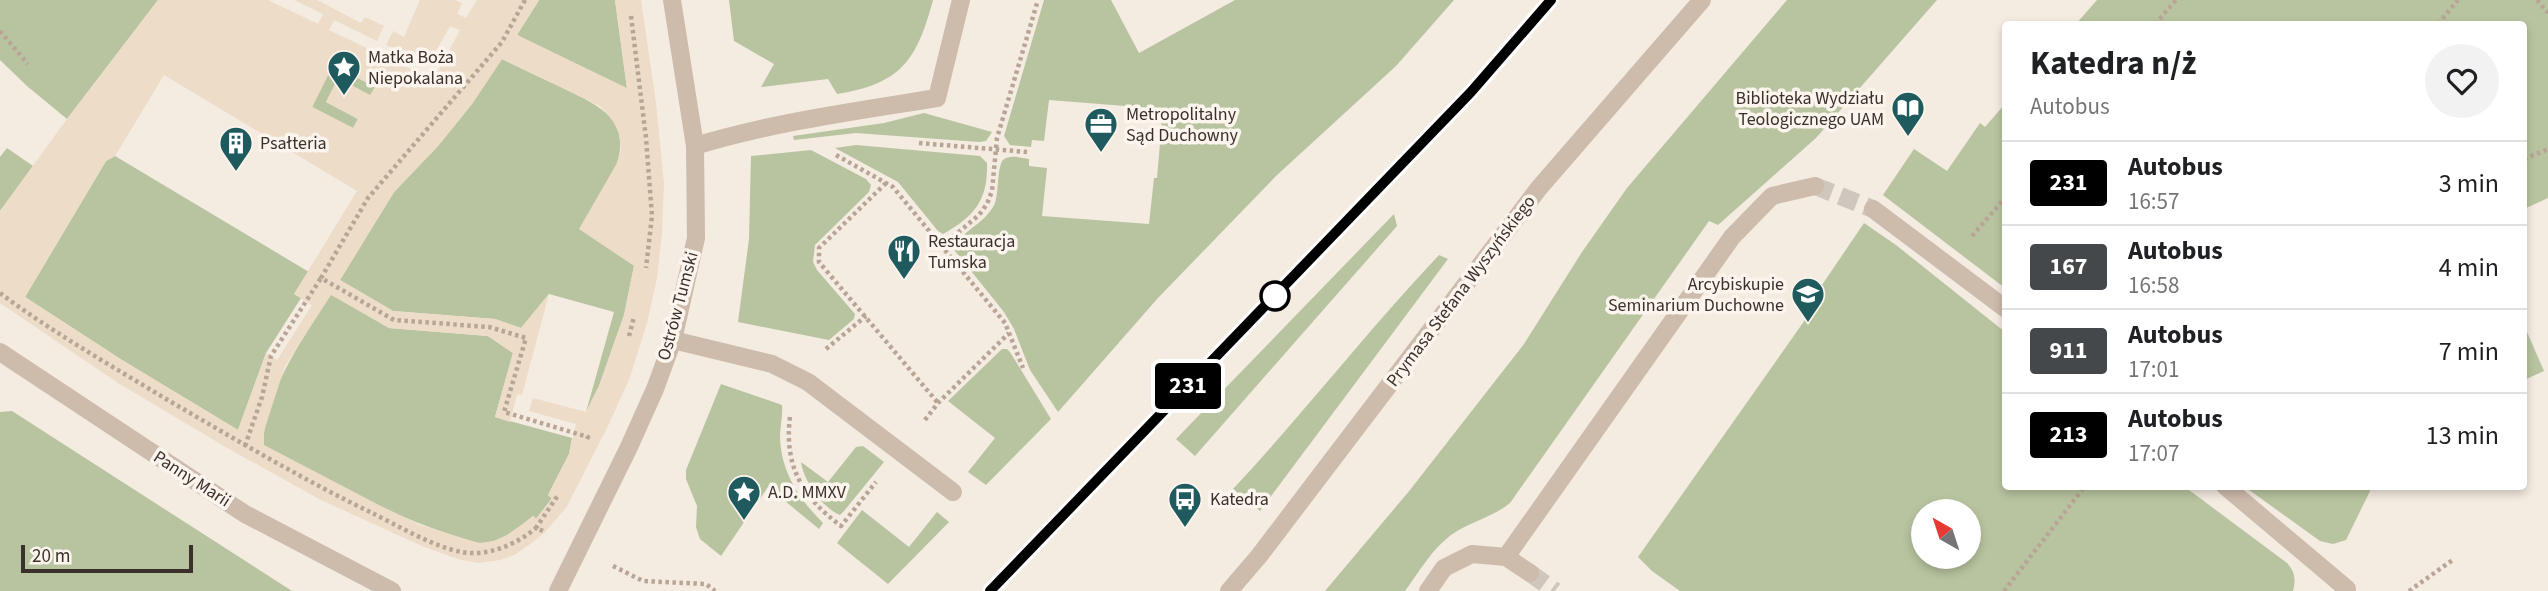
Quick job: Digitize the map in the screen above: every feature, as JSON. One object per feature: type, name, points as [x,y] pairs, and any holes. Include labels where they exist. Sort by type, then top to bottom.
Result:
[{"type":"street","name":"Ostrów Tumski","points":[[558,591],[629,447],[673,340],[696,237],[695,146],[672,0]]},
{"type":"street","points":[[695,146],[793,121],[937,97],[961,0]]},
{"type":"street","name":"Prymasa Stefana Wyszyńskiego","points":[[1229,591],[1259,556],[1539,188],[1702,0]]},
{"type":"street","points":[[1506,557],[1732,237],[1772,196],[1815,186]]},
{"type":"street","points":[[1873,209],[2002,306]]},
{"type":"street","points":[[673,340],[772,364],[808,383],[953,492]]},
{"type":"street","name":"Panny Marii","points":[[0,352],[245,514],[392,591]]},
{"type":"street","points":[[2230,490],[2348,590]]},
{"type":"street","points":[[1428,591],[1444,568],[1472,554],[1506,557],[1530,573]]},
{"type":"path","points":[[245,446],[262,397],[271,356],[368,198],[502,42],[525,0]]},
{"type":"path","points":[[942,246],[979,215],[987,204],[992,191],[997,138],[1038,0]]},
{"type":"path","points":[[2157,21],[2176,0]]},
{"type":"path","points":[[2440,21],[2458,0]]},
{"type":"path","points":[[2537,0],[2548,13]]},
{"type":"path","points":[[631,15],[646,138],[652,216],[646,269]]},
{"type":"path","points":[[0,32],[29,64]]},
{"type":"path","points":[[826,149],[893,187],[1005,323],[1023,368]]},
{"type":"path","points":[[2527,158],[2548,149]]},
{"type":"path","points":[[886,183],[819,248],[819,262],[938,403]]},
{"type":"path","points":[[1948,264],[2002,202]]},
{"type":"path","points":[[321,278],[394,320],[489,327],[526,338],[504,412],[574,432]]},
{"type":"path","points":[[0,293],[117,370],[245,446],[325,490],[431,541],[463,553],[490,552],[523,538],[536,528]]},
{"type":"path","points":[[626,346],[637,307]]},
{"type":"path","points":[[588,437],[593,426]]},
{"type":"path","points":[[2004,591],[2082,490]]},
{"type":"path","points":[[579,549],[643,581],[706,584],[715,591]]},
{"type":"path","points":[[2409,591],[2454,559]]},
{"type":"green space","points":[[0,0],[158,0],[67,119],[0,60]]},
{"type":"green space","points":[[539,0],[615,0],[627,89],[517,35]]},
{"type":"green space","points":[[729,0],[933,0],[920,39],[903,66],[877,84],[837,94],[828,79],[761,87],[774,64],[734,41]]},
{"type":"green space","points":[[1044,0],[1111,0],[1139,53],[1235,0],[1454,0],[1396,66],[1276,176],[1158,298],[1058,412],[1030,370],[1014,329],[1004,312],[955,251],[954,246],[991,210],[995,203],[1001,163],[1012,157],[1029,159],[1029,166],[1047,168],[1042,216],[1149,224],[1154,178],[1157,178],[1163,109],[1049,100],[1044,141],[1032,140],[1031,147],[1010,145],[1004,136]]},
{"type":"green space","points":[[1787,0],[1937,0],[1816,138],[1718,225],[1709,221],[1510,503],[1458,530],[1444,541],[1405,591],[1325,591],[1410,490],[1524,344],[1582,252],[1627,188]]},
{"type":"green space","points":[[2097,0],[2548,0],[2548,198],[2527,208],[2527,21],[2079,21]]},
{"type":"green space","points":[[502,59],[599,107],[615,124],[619,135],[617,163],[634,266],[624,315],[599,386],[586,412],[614,312],[549,294],[521,328],[495,319],[393,311],[340,280],[394,192],[438,146],[472,104]]},
{"type":"green space","points":[[333,65],[375,87],[371,96],[338,79],[326,102],[358,119],[353,128],[312,107]]},
{"type":"green space","points":[[2002,107],[2002,286],[1883,195],[1914,149],[1947,171],[1980,123],[1985,127]]},
{"type":"green space","points":[[924,113],[992,132],[986,141],[979,142],[856,133],[794,140],[793,136],[884,123]]},
{"type":"green space","points":[[856,145],[980,156],[987,163],[982,197],[964,221],[943,234],[898,182],[835,148]]},
{"type":"green space","points":[[7,148],[33,166],[0,211],[0,157]]},
{"type":"green space","points":[[811,150],[866,179],[871,185],[869,192],[815,245],[813,262],[817,270],[855,314],[854,319],[829,340],[738,322],[749,239],[751,156]]},
{"type":"green space","points":[[115,156],[309,272],[294,294],[301,298],[266,353],[238,430],[25,297],[106,161]]},
{"type":"green space","points":[[1394,214],[1397,226],[1195,456],[1176,439]]},
{"type":"green space","points":[[1864,223],[1896,245],[2002,330],[2002,490],[2189,490],[2287,563],[2294,576],[2293,591],[1680,591],[1638,557],[1819,300],[1810,291],[1817,282],[1822,285]]},
{"type":"green space","points":[[1439,255],[1448,259],[1260,511],[1233,489]]},
{"type":"green space","points":[[331,294],[389,328],[488,336],[513,353],[495,417],[572,438],[569,454],[548,495],[552,498],[536,519],[533,516],[496,540],[482,543],[468,541],[376,504],[263,445],[271,404],[278,385]]},
{"type":"green space","points":[[2527,332],[2544,371],[2527,379]]},
{"type":"green space","points":[[1002,349],[1010,352],[1051,419],[986,485],[968,472],[995,438],[948,401]]},
{"type":"green space","points":[[721,384],[782,405],[780,437],[784,462],[799,494],[823,523],[819,529],[768,487],[721,556],[700,539],[696,527],[697,506],[686,479],[686,470]]},
{"type":"green space","points":[[12,411],[292,591],[0,591],[0,412]]},
{"type":"green space","points":[[863,446],[884,462],[840,515],[814,492],[801,462],[828,482],[856,447]]},
{"type":"green space","points":[[2249,490],[2371,490],[2346,540],[2333,544],[2320,541]]},
{"type":"green space","points":[[862,510],[909,547],[937,512],[949,522],[888,584],[837,543]]},
{"type":"shaded area","points":[[158,0],[268,0],[318,24],[323,14],[294,0],[317,0],[361,23],[365,17],[384,26],[377,41],[334,20],[329,30],[433,80],[460,30],[450,26],[428,65],[386,45],[393,31],[404,37],[420,0],[455,0],[462,3],[457,14],[466,18],[477,0],[539,0],[517,35],[627,88],[615,0],[641,0],[656,103],[664,184],[657,278],[647,323],[630,377],[566,508],[533,542],[516,554],[500,560],[478,563],[422,546],[321,500],[229,449],[118,383],[0,303],[0,211]],"holes":[[[502,59],[600,106],[612,119],[619,133],[621,149],[617,163],[579,229],[634,266],[624,315],[599,386],[586,412],[533,398],[529,411],[576,424],[569,454],[548,495],[552,499],[536,519],[534,516],[494,541],[479,543],[420,525],[264,445],[264,431],[285,366],[331,295],[389,328],[488,336],[513,353],[495,417],[510,422],[517,394],[522,395],[549,294],[521,328],[495,319],[393,311],[340,280],[394,192],[438,146],[472,104]],[[333,65],[375,87],[370,95],[338,78],[326,102],[358,119],[353,128],[312,107]],[[164,75],[357,191],[294,294],[312,305],[277,360],[266,353],[238,430],[25,297],[106,161],[115,156]]]},
{"type":"tunnel","points":[[1815,186],[1873,209]]},
{"type":"tunnel","points":[[1530,573],[1555,591]]},
{"type":"bus line","name":"231","points":[[990,591],[1471,92],[1551,0]]},
{"type":"place","name":"Matka Boża Niepokalana","points":[[344,97]]},
{"type":"place","name":"Biblioteka Wydziału Teologicznego UAM","points":[[1908,138]]},
{"type":"place","name":"Metropolitalny Sąd Duchowny","points":[[1101,154]]},
{"type":"place","name":"Psałteria","points":[[236,173]]},
{"type":"place","name":"Restauracja Tumska","points":[[904,281]]},
{"type":"place","name":"Arcybiskupie Seminarium Duchowne","points":[[1808,324]]},
{"type":"place","name":"A.D. MMXV","points":[[744,522]]},
{"type":"place","name":"Katedra","points":[[1185,529]]}]
